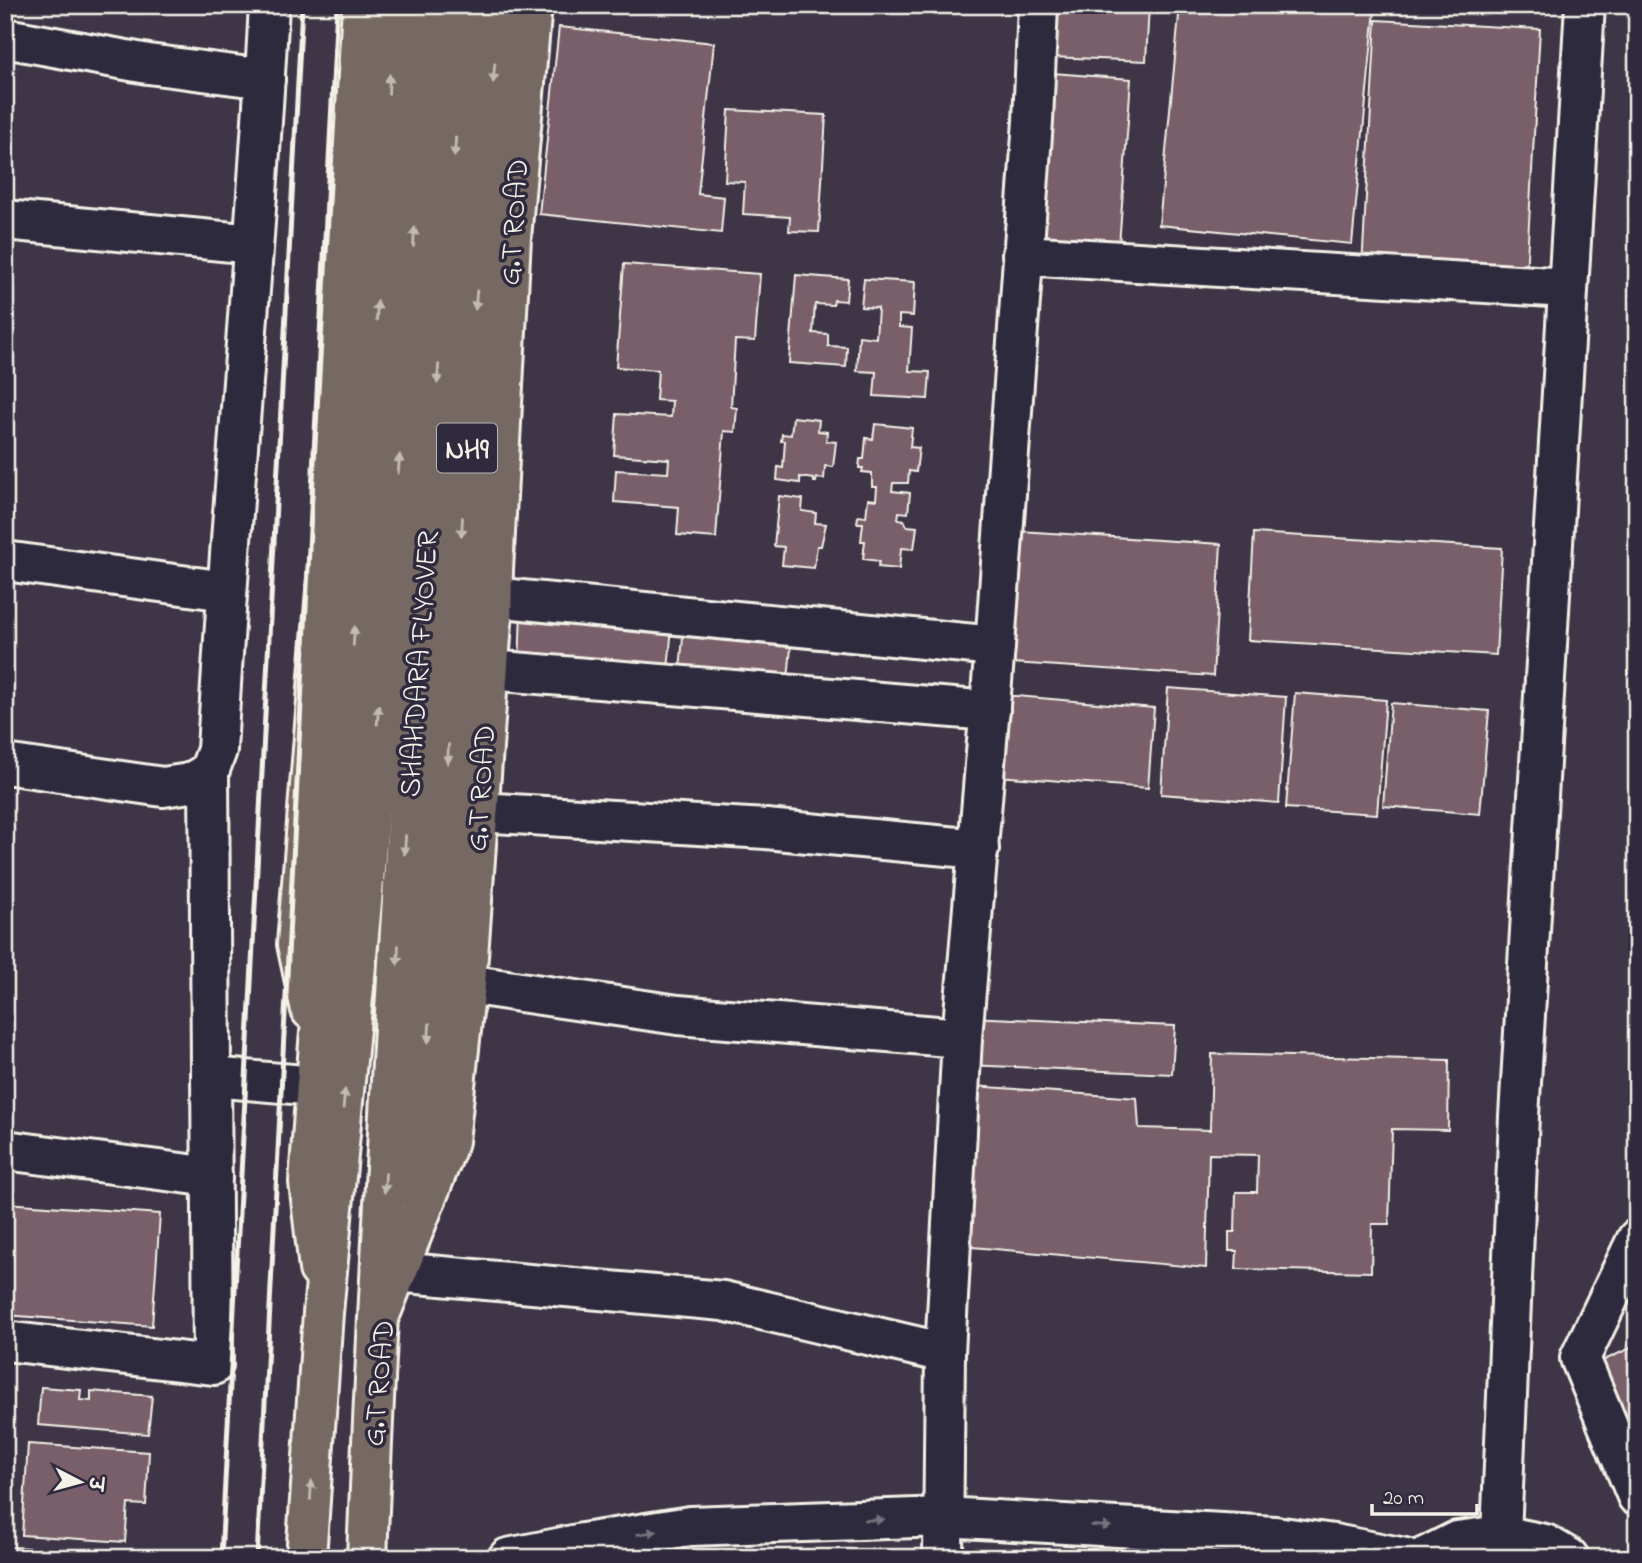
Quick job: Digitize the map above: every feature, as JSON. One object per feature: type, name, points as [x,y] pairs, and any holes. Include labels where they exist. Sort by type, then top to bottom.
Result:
[{"type":"main road","points":[[323,1313],[309,1182],[319,1043],[297,944],[333,505],[362,5]]},
{"type":"main road","name":"SHAHDARA FLYOVER","points":[[323,1313],[350,878],[393,5]]},
{"type":"main road","name":"SHAHDARA FLYOVER","points":[[319,1043],[350,878],[406,386],[428,5]]},
{"type":"main road","name":"SHAHDARA FLYOVER","points":[[377,1323],[402,887],[465,5]]},
{"type":"main road","name":"SHAHDARA FLYOVER","points":[[414,1225],[440,891],[474,330],[500,5]]},
{"type":"main road","name":"G.T ROAD","points":[[368,1558],[377,1323],[449,1141],[466,984],[489,670],[511,238],[531,5]]},
{"type":"main road","name":"G.T ROAD","points":[[306,1558],[323,1313]]},
{"type":"street","points":[[5,1341],[213,1365],[209,772],[217,750],[269,5]]},
{"type":"street","points":[[943,1558],[945,1353],[962,1038],[995,646],[1033,121],[1038,5]]},
{"type":"street","points":[[1501,1535],[1518,1116],[1585,5]]},
{"type":"street","points":[[5,38],[148,64],[265,79]]},
{"type":"street","points":[[5,220],[253,244]]},
{"type":"street","points":[[1022,255],[1569,288]]},
{"type":"street","points":[[5,561],[226,591]]},
{"type":"street","points":[[492,597],[995,646]]},
{"type":"street","points":[[489,670],[990,711]]},
{"type":"street","points":[[5,764],[163,787],[190,783],[209,772]]},
{"type":"street","points":[[478,812],[766,830],[979,849]]},
{"type":"street","points":[[466,984],[678,1015],[962,1038]]},
{"type":"street","points":[[211,1077],[316,1086]]},
{"type":"street","points":[[5,1150],[212,1177]]},
{"type":"street","points":[[1637,1239],[1580,1358],[1637,1496]]},
{"type":"street","points":[[396,1272],[723,1301],[945,1353]]},
{"type":"street","points":[[508,1558],[690,1526],[944,1517],[1275,1536],[1405,1558]]},
{"type":"street","points":[[1423,1558],[1457,1541],[1501,1535],[1545,1544],[1569,1558]]},
{"type":"building","points":[[1054,5],[1149,5],[1146,61],[1051,57]]},
{"type":"building","points":[[1180,5],[1335,5],[1375,9],[1352,244],[1159,225]]},
{"type":"building","points":[[1376,20],[1540,29],[1526,276],[1362,267]]},
{"type":"building","points":[[559,27],[714,43],[698,194],[724,197],[721,233],[539,214]]},
{"type":"building","points":[[1039,72],[1131,79],[1119,246],[1028,239]]},
{"type":"building","points":[[729,110],[826,115],[819,232],[789,231],[790,217],[743,214],[745,182],[725,181]]},
{"type":"building","points":[[624,264],[760,274],[755,341],[735,340],[731,407],[737,408],[735,432],[724,431],[716,538],[677,535],[679,507],[614,502],[616,470],[668,473],[669,459],[614,455],[617,414],[671,417],[672,401],[656,400],[658,370],[616,367]]},
{"type":"building","points":[[796,275],[848,279],[846,301],[834,300],[833,305],[815,304],[813,333],[828,334],[828,346],[847,347],[846,367],[789,363]]},
{"type":"building","points":[[864,279],[915,282],[913,316],[899,315],[899,327],[912,328],[909,371],[930,372],[928,399],[874,396],[876,372],[857,371],[859,336],[876,338],[878,308],[861,307]]},
{"type":"building","points":[[793,417],[819,420],[818,431],[827,432],[826,441],[836,442],[833,467],[825,466],[824,479],[817,478],[814,482],[814,479],[800,477],[800,483],[777,480],[778,467],[783,468],[785,441],[781,441],[782,434],[791,435]]},
{"type":"building","points":[[875,424],[912,428],[910,447],[919,448],[916,472],[909,471],[908,483],[893,483],[892,491],[910,493],[908,513],[899,512],[898,519],[904,520],[907,526],[917,527],[914,549],[901,548],[899,569],[878,567],[879,561],[863,559],[863,523],[857,523],[858,516],[866,517],[868,499],[876,500],[877,487],[872,487],[872,473],[862,472],[863,468],[859,468],[860,459],[864,459],[866,438],[873,439]]},
{"type":"building","points":[[779,496],[803,499],[802,511],[816,513],[815,523],[826,524],[821,546],[817,546],[814,568],[782,565],[784,547],[774,546]]},
{"type":"building","points":[[1004,530],[1221,544],[1213,676],[995,662]]},
{"type":"building","points":[[1254,533],[1502,548],[1496,655],[1248,640]]},
{"type":"building","points":[[521,609],[673,615],[667,681],[519,668]]},
{"type":"building","points":[[684,626],[792,636],[787,691],[679,681]]},
{"type":"building","points":[[1168,688],[1286,697],[1279,803],[1161,794]]},
{"type":"building","points":[[1295,693],[1386,700],[1377,814],[1286,808]]},
{"type":"building","points":[[1004,695],[1154,708],[1148,788],[998,776]]},
{"type":"building","points":[[1391,703],[1489,711],[1480,814],[1383,806]]},
{"type":"building","points":[[968,1017],[1175,1026],[1172,1074],[966,1065]]},
{"type":"building","points":[[1212,1054],[1449,1060],[1448,1130],[1392,1129],[1389,1224],[1372,1224],[1371,1272],[1236,1269],[1237,1251],[1229,1251],[1229,1232],[1235,1232],[1236,1192],[1257,1192],[1258,1155],[1209,1154],[1206,1268],[961,1246],[974,1086],[1137,1098],[1139,1128],[1210,1130]]},
{"type":"building","points":[[5,1203],[160,1214],[152,1326],[5,1315]]},
{"type":"building","points":[[1637,1345],[1637,1438],[1602,1361]]},
{"type":"building","points":[[41,1387],[81,1390],[80,1400],[91,1401],[91,1391],[152,1396],[148,1434],[38,1425]]},
{"type":"building","points":[[28,1444],[149,1452],[146,1505],[128,1504],[125,1542],[22,1535]]},
{"type":"building","points":[[13,1547],[156,1556],[156,1558],[13,1558]]},
{"type":"railway","points":[[221,1558],[302,5]]},
{"type":"railway","points":[[257,1558],[337,5]]}]
